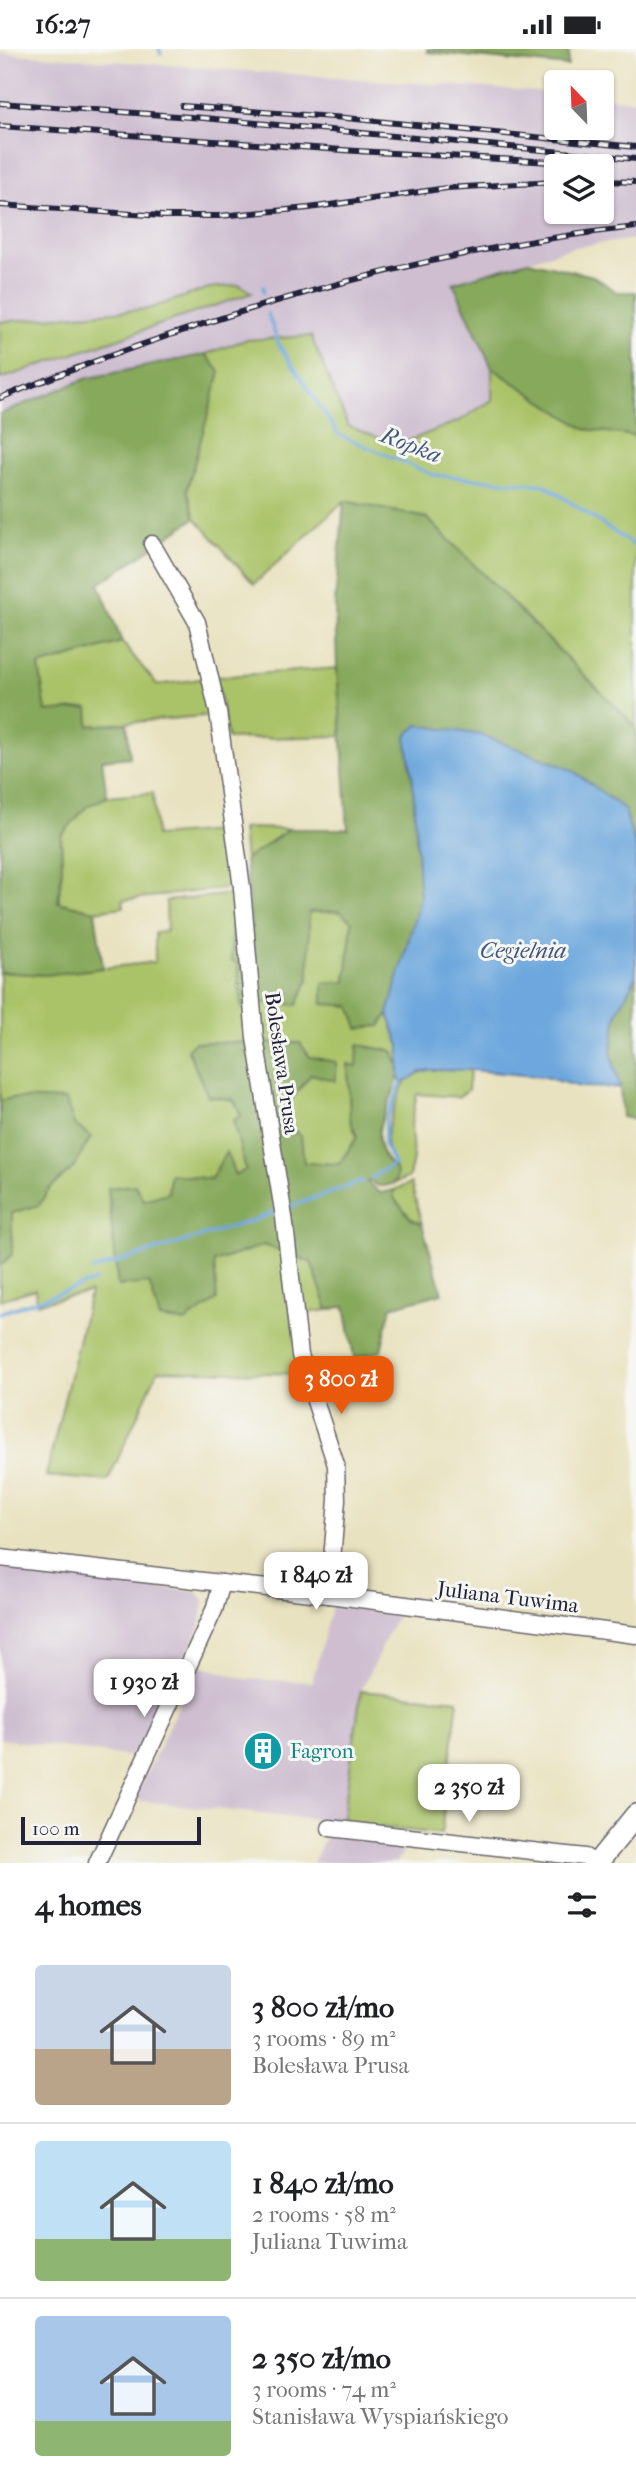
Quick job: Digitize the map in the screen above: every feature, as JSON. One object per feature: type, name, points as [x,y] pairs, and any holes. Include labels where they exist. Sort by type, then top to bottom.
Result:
[{"type":"main road","points":[[596,1863],[636,1815]]},
{"type":"street","name":"Bolesława Prusa","points":[[152,544],[197,622],[216,701],[240,874],[255,1038],[280,1193],[300,1356],[336,1465],[337,1500],[329,1595]]},
{"type":"street","name":"Juliana Tuwima","points":[[0,1558],[329,1595],[636,1635]]},
{"type":"street","points":[[97,1863],[214,1610],[222,1583]]},
{"type":"street","points":[[330,1828],[585,1857],[596,1863]]},
{"type":"shaded area","points":[[0,53],[544,92],[544,140],[614,140],[614,98],[636,101],[636,239],[574,247],[453,283],[492,368],[493,399],[461,420],[398,445],[348,426],[311,336],[245,340],[206,354],[86,379],[0,414],[0,379],[251,293],[240,285],[209,288],[148,309],[0,322]]},
{"type":"shaded area","points":[[0,1568],[197,1592],[204,1600],[200,1626],[139,1758],[0,1739]]},
{"type":"shaded area","points":[[332,1606],[397,1615],[361,1691],[342,1823],[134,1800],[198,1665],[246,1679],[312,1682]]},
{"type":"shaded area","points":[[328,1832],[409,1839],[397,1863],[313,1863]]},
{"type":"green space","points":[[427,49],[569,49],[568,66],[427,52]]},
{"type":"green space","points":[[528,261],[593,276],[617,292],[636,292],[636,436],[585,429],[492,368],[453,283]]},
{"type":"green space","points":[[240,285],[252,293],[0,379],[0,322],[148,309],[209,288]]},
{"type":"green space","points":[[311,336],[348,426],[398,445],[461,420],[492,400],[492,368],[585,429],[636,436],[636,727],[427,518],[344,501],[254,584],[195,518],[187,489],[219,372],[206,354],[245,340]]},
{"type":"green space","points":[[206,354],[220,372],[187,489],[195,518],[99,584],[122,642],[39,666],[46,712],[88,708],[89,726],[127,723],[130,757],[102,760],[107,797],[87,806],[61,836],[62,869],[58,902],[95,911],[103,968],[45,975],[0,972],[0,414],[85,379]]},
{"type":"green space","points":[[344,501],[427,518],[636,727],[636,848],[624,809],[406,736],[413,783],[420,900],[388,1014],[380,1026],[358,1028],[350,1006],[323,1004],[323,983],[346,982],[352,922],[340,911],[309,912],[309,978],[297,1005],[258,1002],[245,860],[289,829],[348,829],[335,603]]},
{"type":"green space","points":[[122,642],[157,685],[207,678],[214,715],[89,726],[88,708],[46,712],[39,666]]},
{"type":"green space","points":[[337,668],[342,736],[228,739],[216,677]]},
{"type":"green space","points":[[153,793],[156,836],[231,830],[234,887],[123,900],[124,907],[95,911],[58,903],[62,869],[61,835],[87,806],[107,797]]},
{"type":"green space","points":[[242,829],[289,829],[245,860]]},
{"type":"green space","points":[[239,893],[249,1006],[242,1008],[237,963],[231,961],[233,894]]},
{"type":"green space","points":[[233,894],[231,960],[237,963],[242,1008],[249,1006],[253,1042],[195,1042],[208,1096],[234,1100],[241,1115],[233,1121],[247,1170],[235,1175],[226,1153],[211,1179],[170,1174],[168,1193],[144,1200],[108,1188],[118,1286],[149,1282],[160,1318],[214,1262],[264,1245],[283,1251],[300,1374],[158,1370],[108,1481],[46,1476],[90,1292],[37,1303],[35,1289],[0,1300],[0,1266],[12,1254],[12,1213],[39,1205],[50,1188],[73,1168],[12,1098],[0,1101],[0,972],[45,975],[155,962],[155,933],[167,930],[166,901]]},
{"type":"green space","points":[[341,911],[352,921],[346,982],[350,1006],[380,1026],[388,1014],[400,1046],[399,1065],[393,1051],[357,1066],[348,1065],[350,1118],[357,1137],[340,1164],[303,1163],[301,1136],[289,1127],[285,1108],[311,1074],[310,1057],[261,1042],[258,1002],[309,978],[309,912]]},
{"type":"green space","points":[[636,976],[636,1120],[622,1117],[620,1088],[611,1052],[617,1013]]},
{"type":"green space","points":[[195,1042],[300,1043],[310,1057],[336,1062],[336,1081],[311,1074],[285,1108],[289,1127],[301,1136],[304,1163],[339,1164],[357,1137],[350,1118],[348,1064],[357,1066],[358,1045],[393,1051],[399,1073],[381,1123],[379,1143],[387,1161],[397,1172],[395,1183],[382,1186],[367,1182],[380,1193],[394,1190],[394,1198],[411,1219],[422,1224],[442,1293],[391,1307],[381,1351],[354,1358],[345,1306],[328,1310],[311,1262],[264,1245],[214,1262],[217,1300],[185,1322],[160,1318],[149,1283],[118,1286],[108,1188],[135,1185],[144,1200],[168,1193],[170,1174],[211,1179],[226,1152],[235,1175],[246,1170],[233,1121],[241,1115],[234,1100],[208,1096],[187,1049]]},
{"type":"green space","points":[[429,1070],[470,1070],[468,1090],[458,1097],[417,1094],[411,1124],[413,1159],[409,1177],[395,1183],[394,1165],[386,1141],[390,1120],[405,1083]]},
{"type":"green space","points":[[12,1098],[66,1100],[74,1124],[91,1137],[73,1168],[50,1188],[39,1205],[12,1213],[12,1254],[0,1266],[0,1101]]},
{"type":"green space","points":[[411,1183],[422,1224],[412,1219],[393,1198],[394,1190]]},
{"type":"green space","points":[[291,1254],[311,1262],[328,1310],[300,1314]]},
{"type":"green space","points":[[361,1691],[458,1700],[441,1834],[342,1823]]},
{"type":"water","name":"Cegielnia","points":[[418,725],[482,735],[572,770],[624,809],[636,848],[636,976],[617,1013],[611,1052],[620,1088],[580,1087],[544,1077],[470,1070],[429,1070],[401,1084],[400,1046],[388,1014],[420,899],[413,783],[406,736]]},
{"type":"waterway","name":"Ropka","points":[[159,49],[161,54]]},
{"type":"waterway","name":"Ropka","points":[[263,287],[263,292]]},
{"type":"waterway","name":"Ropka","points":[[268,314],[279,345],[339,435],[433,475],[545,485],[636,547]]},
{"type":"waterway","points":[[371,1178],[394,1164],[384,1144],[386,1119],[401,1084]]},
{"type":"waterway","points":[[289,1207],[363,1181]]},
{"type":"waterway","points":[[92,1270],[278,1211]]},
{"type":"waterway","points":[[0,1313],[95,1281]]},
{"type":"railway","points":[[0,103],[204,118],[636,159]]},
{"type":"railway","points":[[182,106],[346,118],[636,147]]},
{"type":"railway","points":[[0,126],[544,162]]},
{"type":"railway","points":[[614,181],[636,182]]},
{"type":"railway","points":[[0,205],[163,216],[219,216],[309,208],[447,188],[544,183]]},
{"type":"railway","points":[[0,398],[154,340],[312,291],[473,252],[636,227]]},
{"type":"place","name":"Fagron","points":[[263,1751]]}]
